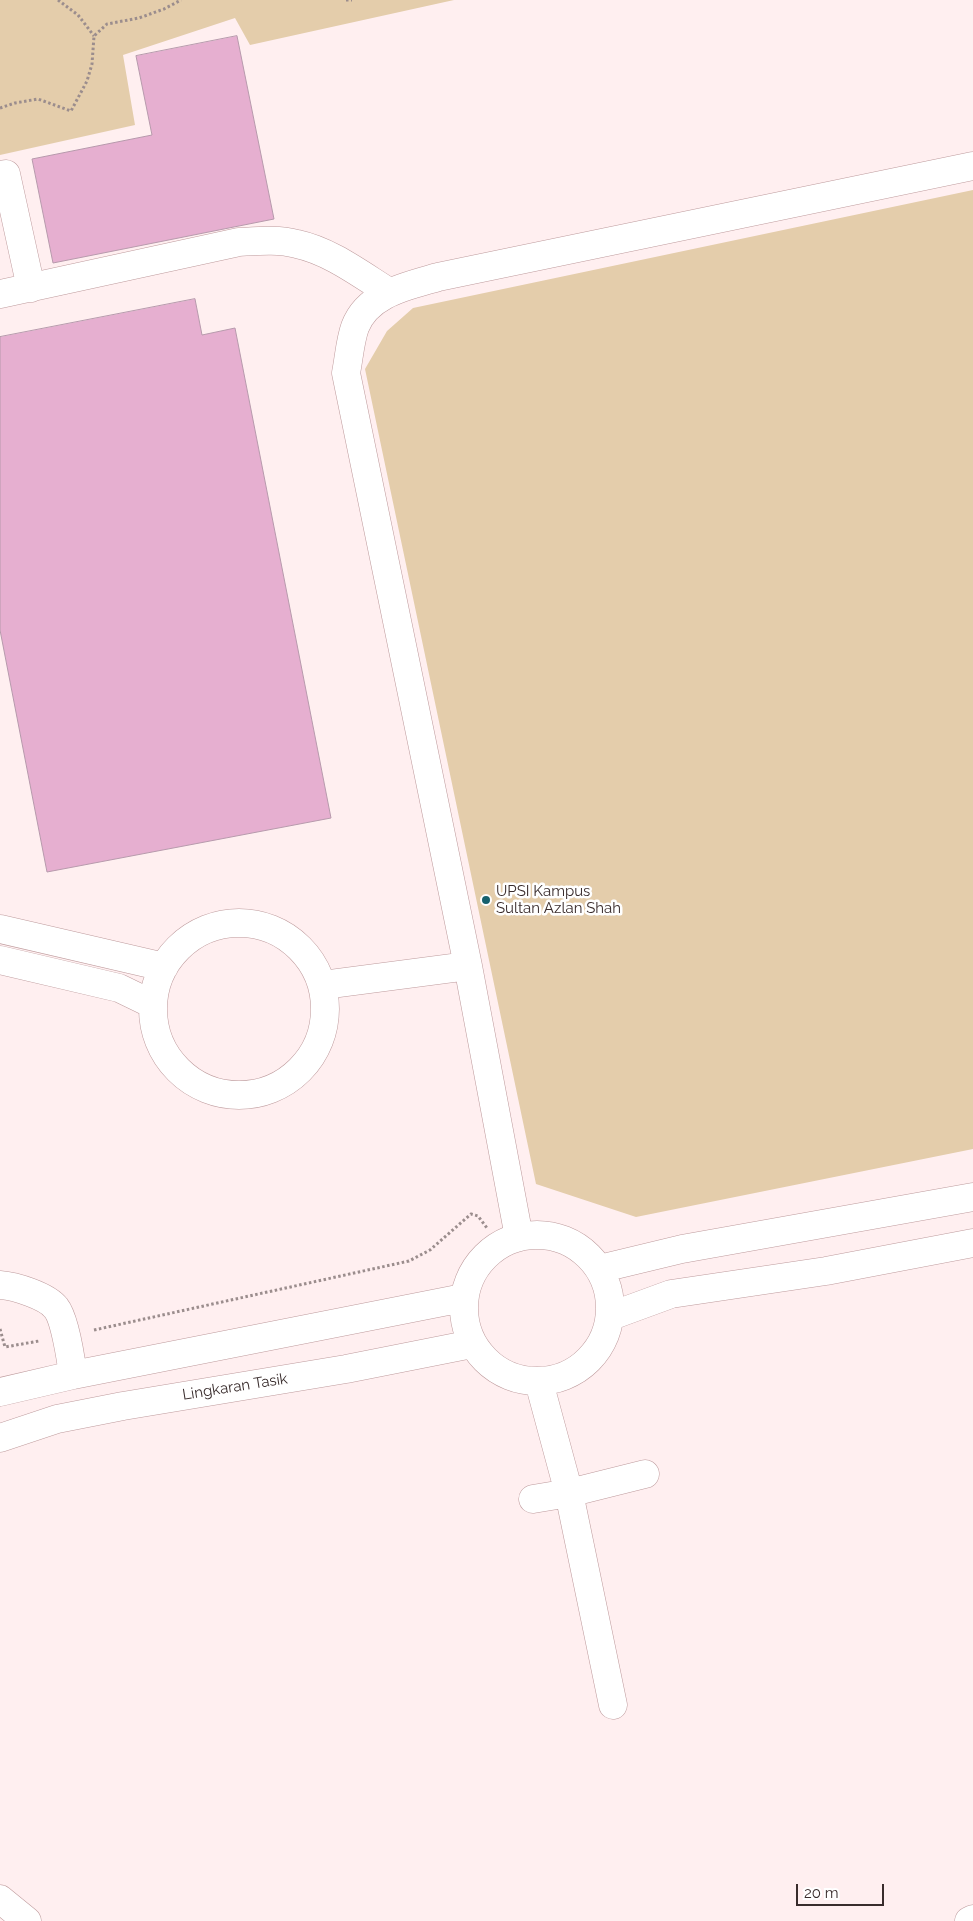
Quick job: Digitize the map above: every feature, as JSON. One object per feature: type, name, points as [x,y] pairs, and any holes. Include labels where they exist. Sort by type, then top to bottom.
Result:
[{"type":"street","points":[[508,1241],[468,966],[346,373],[356,326],[370,305],[389,292],[438,277],[973,166]]},
{"type":"street","points":[[0,175],[6,174],[30,288]]},
{"type":"street","points":[[0,294],[239,242],[266,240],[297,244],[325,253],[389,292]]},
{"type":"street","points":[[242,922],[268,927],[292,940],[311,960],[323,984],[327,1012],[321,1039],[308,1063],[287,1082],[262,1093],[234,1096],[207,1090],[183,1076],[166,1056],[155,1031],[152,1004],[158,978],[164,967],[171,955],[191,937],[215,926],[242,922]]},
{"type":"street","points":[[0,929],[164,967]]},
{"type":"street","points":[[0,960],[119,988],[152,1004]]},
{"type":"street","points":[[323,984],[468,966]]},
{"type":"street","points":[[599,1269],[682,1249],[973,1197]]},
{"type":"street","points":[[542,1235],[564,1240],[584,1252],[599,1269],[609,1292],[610,1316],[603,1341],[587,1363],[565,1376],[539,1382],[519,1380],[500,1372],[484,1360],[472,1344],[464,1322],[464,1298],[470,1277],[482,1259],[508,1241],[542,1235]]},
{"type":"street","points":[[610,1316],[671,1294],[826,1271],[973,1243]]},
{"type":"street","points":[[0,1285],[10,1286],[34,1294],[56,1308],[66,1336],[73,1375]]},
{"type":"street","points":[[0,1392],[73,1375],[464,1298]]},
{"type":"street","name":"Lingkaran Tasik","points":[[0,1438],[66,1417],[346,1369],[472,1344]]},
{"type":"street","points":[[539,1382],[569,1493],[613,1705]]},
{"type":"street","points":[[533,1499],[569,1493],[646,1474]]},
{"type":"street","points":[[0,1899],[26,1921]]},
{"type":"street","points":[[969,1921],[973,1919]]},
{"type":"path","points":[[0,108],[16,103],[38,100],[71,111],[87,81],[92,64],[94,36],[78,15],[58,0]]},
{"type":"path","points":[[94,36],[108,24],[139,18],[164,9],[181,0]]},
{"type":"path","points":[[346,0],[352,0]]},
{"type":"path","points":[[0,1329],[5,1347],[66,1336],[409,1261],[430,1250],[471,1214],[478,1216],[508,1241]]},
{"type":"shaded area","points":[[0,0],[454,0],[250,45],[235,18],[123,55],[135,125],[0,155]]},
{"type":"shaded area","points":[[973,190],[973,1149],[636,1217],[536,1184],[365,369],[387,331],[413,308]]},
{"type":"building","points":[[237,36],[274,219],[53,263],[32,159],[152,135],[136,56]]},
{"type":"building","points":[[195,299],[202,335],[235,328],[331,818],[47,872],[0,630],[0,337]]},
{"type":"place","name":"UPSI Kampus Sultan Azlan Shah","points":[[486,900]]}]
